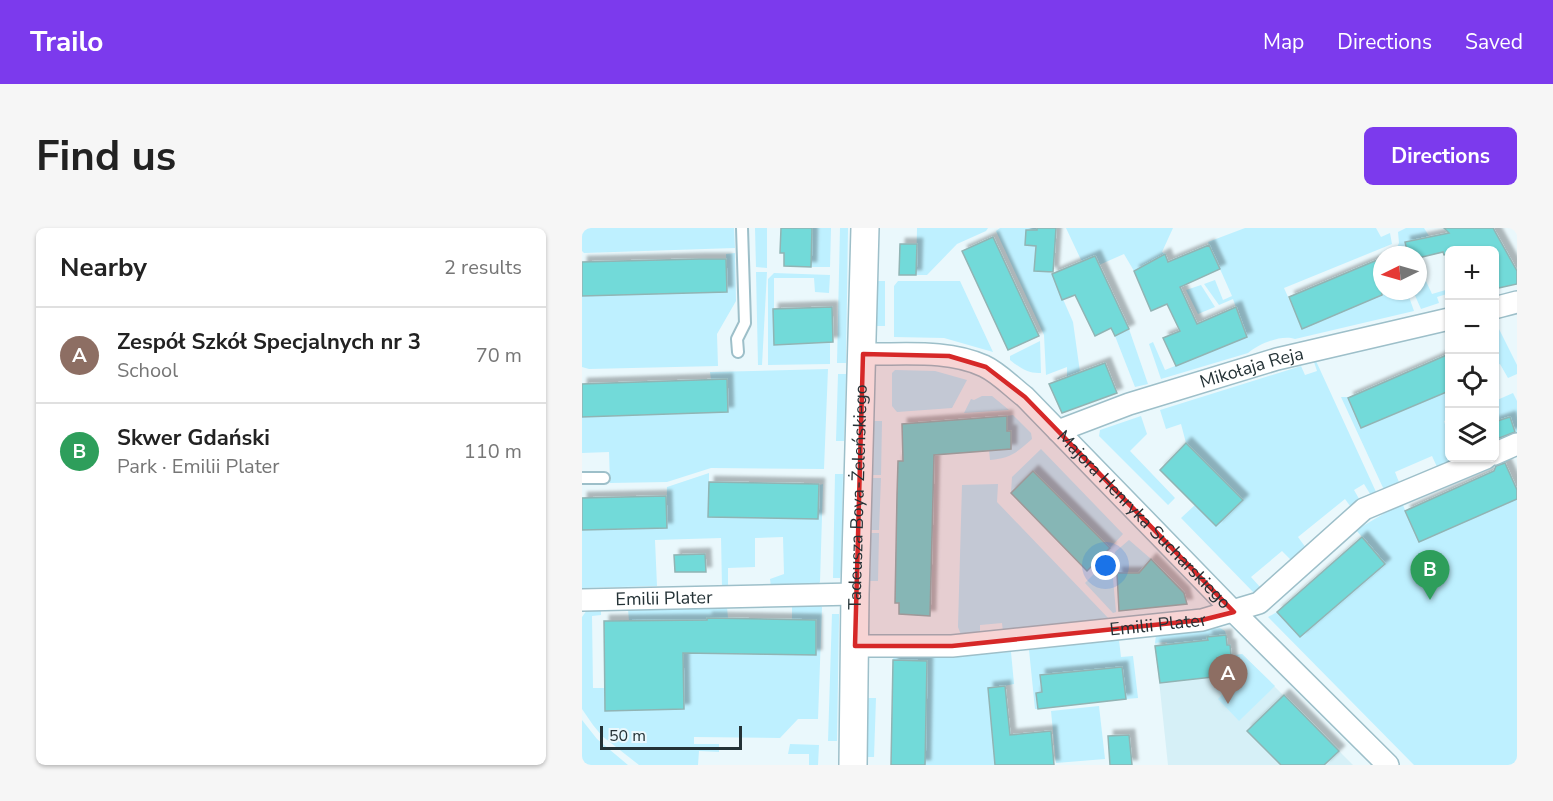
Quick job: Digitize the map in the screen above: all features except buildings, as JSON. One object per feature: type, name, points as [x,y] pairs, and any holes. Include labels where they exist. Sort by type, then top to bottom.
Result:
[{"type":"street","name":"Tadeusza Boya-Żeleńskiego","points":[[854,765],[855,594],[865,228]]},
{"type":"street","points":[[1499,307],[1517,302]]},
{"type":"street","name":"Mikołaja Reja","points":[[1058,431],[1129,404],[1277,359],[1445,320]]},
{"type":"street","name":"Majora Henryka Sucharskiego","points":[[863,354],[940,355],[969,360],[986,367],[1025,397],[1234,612],[1388,765]]},
{"type":"street","points":[[1499,452],[1517,444]]},
{"type":"street","name":"Emilii Plater","points":[[855,646],[952,646],[1202,620],[1234,612],[1259,603],[1364,509],[1476,462]]},
{"type":"street","name":"Emilii Plater","points":[[582,600],[855,594]]},
{"type":"lane","points":[[738,352],[737,339],[745,323],[742,228]]},
{"type":"lane","points":[[582,478],[604,478]]},
{"type":"highlighted area","points":[[863,354],[949,356],[986,367],[1025,397],[1234,612],[1202,620],[952,646],[855,646]]},
{"type":"shaded area","points":[[582,228],[734,228],[735,248],[584,253],[582,251]]},
{"type":"shaded area","points":[[755,228],[767,228],[767,268],[756,267]]},
{"type":"shaded area","points":[[812,228],[831,228],[830,267],[811,267]]},
{"type":"shaded area","points":[[840,228],[848,228],[846,363],[837,363]]},
{"type":"shaded area","points":[[917,228],[988,228],[957,244],[927,275],[916,275]]},
{"type":"shaded area","points":[[1000,228],[1037,228],[1034,271],[1052,274],[1073,322],[1080,372],[1067,378],[1067,367],[1046,375],[1044,335],[996,231]]},
{"type":"shaded area","points":[[1066,228],[1173,228],[1162,252],[1165,254],[1134,271],[1124,254],[1099,265],[1095,256],[1082,262]]},
{"type":"shaded area","points":[[1245,228],[1376,228],[1381,237],[1390,233],[1392,244],[1373,246],[1373,252],[1284,288],[1302,328],[1373,298],[1410,300],[1414,311],[1295,339],[1277,339],[1264,343],[1248,353],[1161,379],[1149,344],[1153,342],[1165,370],[1247,337],[1233,299],[1219,305],[1204,284],[1215,280],[1223,300],[1232,296],[1208,242]]},
{"type":"shaded area","points":[[1406,228],[1424,228],[1429,236],[1406,242],[1407,246],[1398,246],[1398,232]]},
{"type":"shaded area","points":[[735,253],[736,301],[717,334],[718,366],[589,369],[582,367],[582,296],[727,291],[726,254]]},
{"type":"shaded area","points":[[756,272],[767,272],[762,365],[758,365]]},
{"type":"shaded area","points":[[774,273],[830,275],[829,293],[815,292],[814,278],[774,278],[774,344],[830,343],[830,364],[768,365],[768,279]]},
{"type":"shaded area","points":[[877,281],[885,281],[885,326],[875,326]]},
{"type":"shaded area","points":[[898,281],[960,281],[993,352],[944,338],[894,337],[894,286]]},
{"type":"shaded area","points":[[1427,283],[1432,294],[1445,290],[1445,295],[1437,297],[1439,303],[1421,309],[1417,300],[1427,300]]},
{"type":"shaded area","points":[[1201,285],[1215,307],[1198,314],[1186,290]]},
{"type":"shaded area","points":[[1129,329],[1148,384],[1135,387],[1115,336]]},
{"type":"shaded area","points":[[1499,329],[1517,365],[1517,374],[1508,378],[1500,364]]},
{"type":"shaded area","points":[[1040,341],[1041,373],[1032,373],[1010,360],[1010,356]]},
{"type":"shaded area","points":[[1316,361],[1377,494],[1372,497],[1364,484],[1354,490],[1362,504],[1353,510],[1345,499],[1298,537],[1306,548],[1291,560],[1282,551],[1251,577],[1260,587],[1254,593],[1181,518],[1195,505],[1216,526],[1243,500],[1186,443],[1181,424],[1166,429],[1160,410],[1301,366],[1305,375],[1317,371],[1314,362]]},
{"type":"shaded area","points":[[828,369],[824,469],[711,468],[667,482],[610,483],[609,452],[582,453],[582,417],[728,412],[727,379],[711,379],[710,372]]},
{"type":"shaded area","points":[[895,370],[935,371],[967,380],[952,408],[897,412],[892,406],[892,373]]},
{"type":"shaded area","points":[[838,374],[846,374],[844,441],[836,441]]},
{"type":"shaded area","points":[[1445,393],[1445,462],[1456,462],[1438,469],[1432,456],[1395,472],[1400,485],[1385,492],[1341,397],[1348,397],[1362,428]]},
{"type":"shaded area","points":[[1513,393],[1517,401],[1517,436],[1510,417],[1499,421],[1499,399]]},
{"type":"shaded area","points":[[992,396],[1009,410],[964,413],[971,399]]},
{"type":"shaded area","points":[[1013,415],[1031,433],[1032,439],[1013,454],[990,460],[989,450],[1011,448],[1011,431],[1007,431],[1007,416]]},
{"type":"shaded area","points":[[1141,416],[1147,434],[1130,451],[1175,498],[1168,505],[1099,436],[1100,430]]},
{"type":"shaded area","points":[[874,421],[882,421],[881,475],[873,475]]},
{"type":"shaded area","points":[[1041,449],[1123,534],[1110,548],[1033,471],[1011,493],[1012,477]]},
{"type":"shaded area","points":[[709,473],[709,517],[823,484],[820,582],[817,585],[771,587],[770,579],[784,574],[783,537],[755,538],[755,567],[728,568],[728,586],[722,587],[721,538],[655,540],[657,586],[582,588],[582,530],[666,528],[667,487]]},
{"type":"shaded area","points":[[835,474],[843,474],[840,578],[833,578]]},
{"type":"shaded area","points":[[872,478],[881,478],[879,530],[871,530]]},
{"type":"shaded area","points":[[998,484],[997,502],[1110,620],[1003,632],[1002,623],[980,625],[980,634],[961,635],[958,627],[962,485]]},
{"type":"shaded area","points":[[1517,499],[1517,765],[1414,765],[1268,617],[1277,612],[1300,636],[1385,564],[1356,530],[1402,503],[1419,542]]},
{"type":"shaded area","points":[[871,533],[879,533],[878,581],[870,581]]},
{"type":"shaded area","points":[[1129,540],[1151,559],[1139,573],[1117,573],[1115,552]]},
{"type":"shaded area","points":[[1111,557],[1116,612],[1113,613],[1085,583]]},
{"type":"shaded area","points":[[792,605],[822,607],[818,719],[798,719],[780,738],[694,737],[694,744],[719,744],[719,752],[699,751],[698,765],[639,765],[602,736],[582,709],[582,617],[587,610],[601,609],[601,615],[592,616],[593,688],[604,688],[605,711],[683,709],[683,649],[629,621],[628,609],[727,607],[728,618],[707,619],[706,654],[815,655],[816,620],[792,619]]},
{"type":"shaded area","points":[[832,614],[839,614],[837,741],[828,741]]},
{"type":"shaded area","points":[[1220,628],[1225,631],[1226,635],[1208,637],[1208,640],[1167,645],[1167,642],[1155,643],[1156,635]]},
{"type":"shaded area","points":[[1226,635],[1231,656],[1242,654],[1353,765],[1168,765],[1155,643],[1167,642],[1167,645]]},
{"type":"shaded area","points":[[1119,640],[1121,657],[1133,656],[1138,698],[1126,699],[1122,667],[1040,675],[1042,692],[1036,693],[1038,709],[1035,709],[1029,650]]},
{"type":"shaded area","points":[[1011,652],[1014,684],[988,689],[995,765],[925,765],[927,661],[893,660],[894,655],[936,657]]},
{"type":"shaded area","points":[[1242,654],[1275,686],[1239,721],[1218,699],[1239,677],[1236,655]]},
{"type":"shaded area","points":[[867,698],[876,698],[874,757],[866,757]]},
{"type":"shaded area","points":[[1099,706],[1105,759],[1056,763],[1051,711]]},
{"type":"shaded area","points":[[582,720],[597,739],[628,765],[582,765]]},
{"type":"shaded area","points":[[790,744],[819,745],[818,765],[809,765],[809,754],[788,754]]},
{"type":"place","name":"Skwer Gdański","points":[[1430,600]]},
{"type":"place","name":"Zespół Szkół Specjalnych nr 3","points":[[1228,704]]}]
